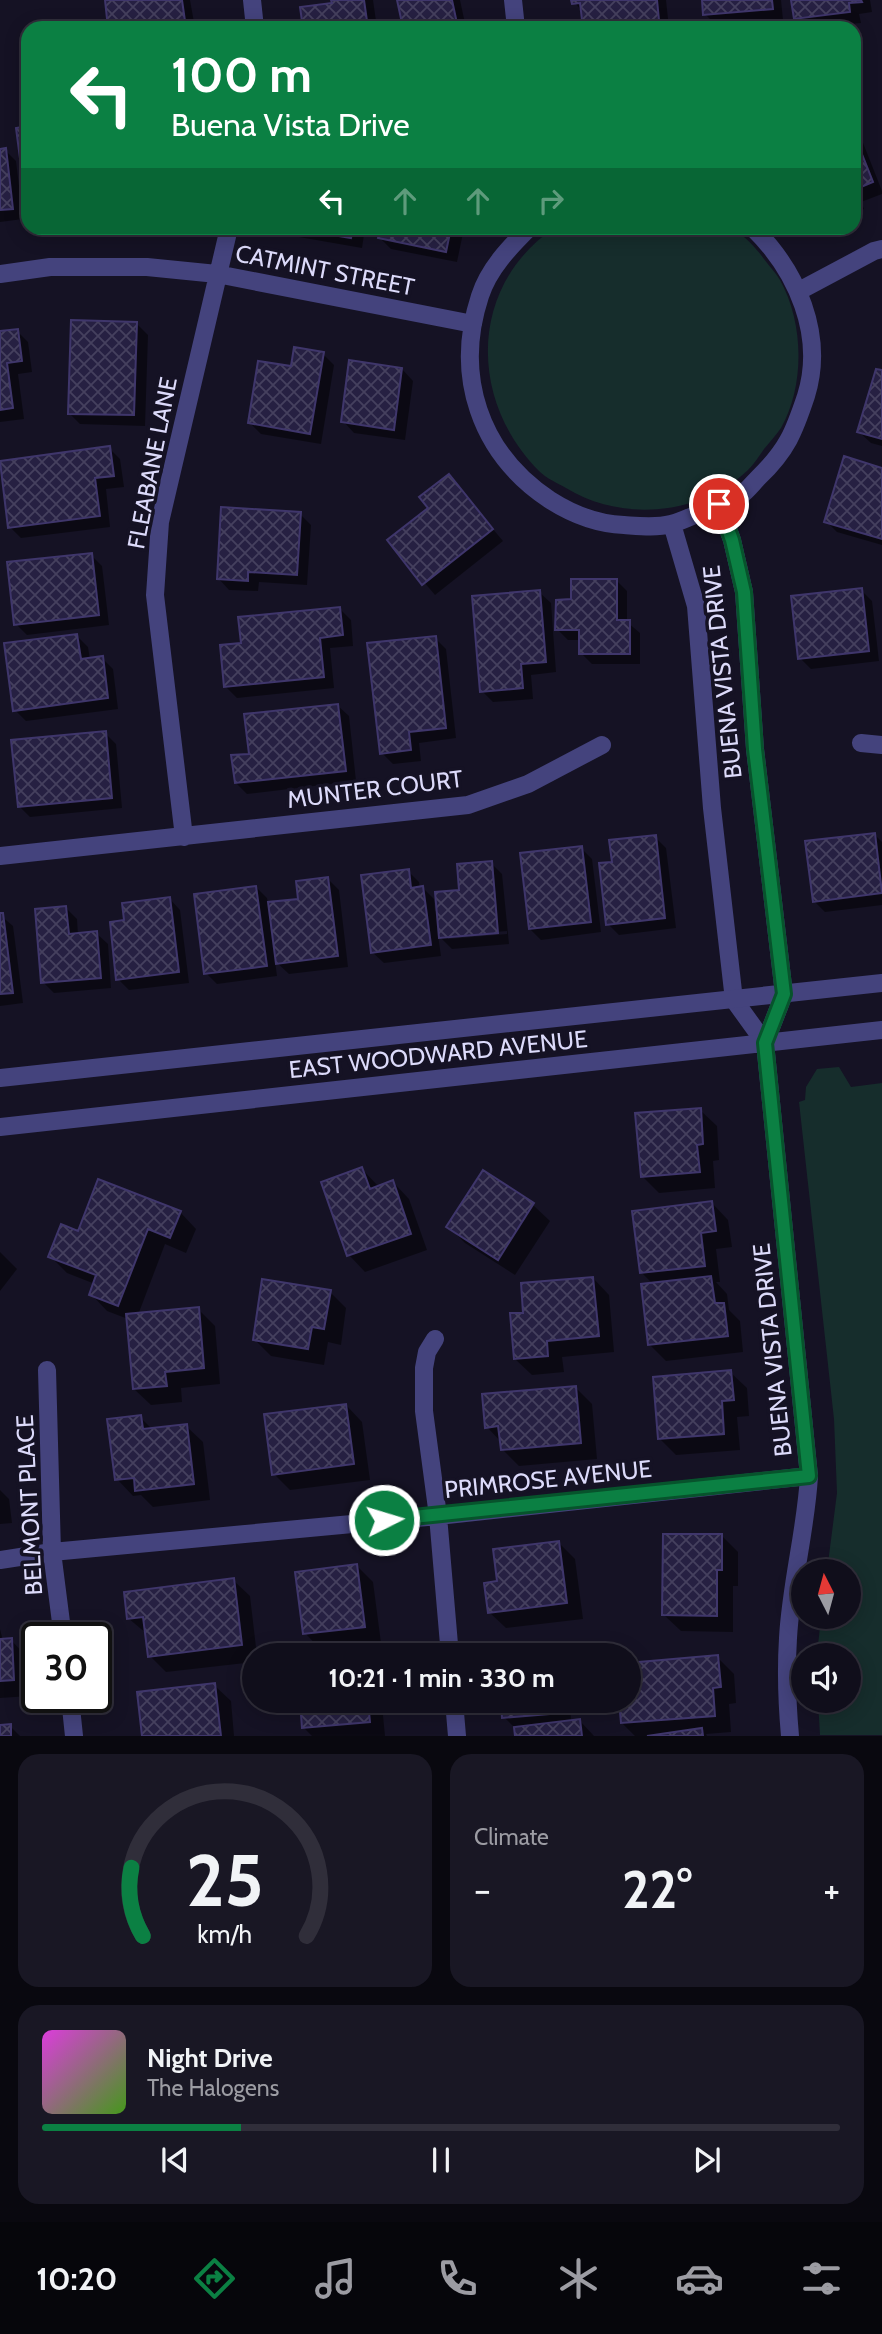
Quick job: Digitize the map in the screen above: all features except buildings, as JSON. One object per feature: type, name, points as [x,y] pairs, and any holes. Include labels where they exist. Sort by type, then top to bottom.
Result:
[{"type":"street","points":[[252,0],[254,21]]},
{"type":"street","points":[[513,0],[515,21]]},
{"type":"street","name":"FLEABANE LANE","points":[[184,837],[155,595],[160,522],[227,235]]},
{"type":"street","points":[[522,235],[502,256],[481,293],[473,324],[470,338],[472,388],[481,419],[497,451],[528,485],[568,511],[606,524],[654,527],[672,524],[740,496],[777,460],[794,432],[811,380],[812,342],[799,291],[778,254],[760,235]]},
{"type":"street","points":[[799,291],[882,249]]},
{"type":"street","name":"CATMINT STREET","points":[[0,274],[50,267],[147,267],[217,274],[473,324]]},
{"type":"street","name":"BUENA VISTA DRIVE","points":[[719,504],[732,540],[744,592],[755,749],[784,994],[765,1043],[809,1476],[807,1511],[788,1636],[790,1735]]},
{"type":"street","name":"BUENA VISTA DRIVE","points":[[672,524],[696,606],[712,808],[734,1000],[765,1043]]},
{"type":"street","points":[[861,743],[882,745]]},
{"type":"street","name":"MUNTER COURT","points":[[0,856],[468,805],[528,783],[602,745]]},
{"type":"street","name":"EAST WOODWARD AVENUE","points":[[0,1078],[882,983]]},
{"type":"street","name":"EAST WOODWARD AVENUE","points":[[0,1127],[882,1030]]},
{"type":"street","points":[[435,1339],[427,1352],[424,1368],[424,1411],[438,1516],[449,1643]]},
{"type":"street","name":"BELMONT PLACE","points":[[47,1370],[52,1552],[61,1622]]},
{"type":"street","name":"PRIMROSE AVENUE","points":[[0,1560],[52,1552],[438,1516],[809,1476]]},
{"type":"street","points":[[72,1713],[74,1735]]},
{"type":"street","points":[[455,1713],[457,1735]]},
{"type":"green space","points":[[546,235],[741,235],[748,241],[778,277],[788,297],[794,315],[798,354],[798,374],[789,411],[781,428],[750,468],[729,485],[707,497],[660,509],[611,506],[588,499],[539,471],[516,443],[500,412],[490,379],[488,345],[493,312],[506,281],[526,253]]},
{"type":"green space","points":[[839,1067],[851,1087],[882,1083],[882,1735],[820,1735],[819,1713],[861,1713],[861,1643],[818,1643],[820,1629],[861,1629],[861,1559],[829,1559],[837,1493],[834,1419],[799,1102],[805,1100],[806,1087],[817,1069]]},
{"type":"route","points":[[384,1520],[809,1476],[765,1043],[784,994],[750,706],[744,592],[732,540],[719,504]]}]
